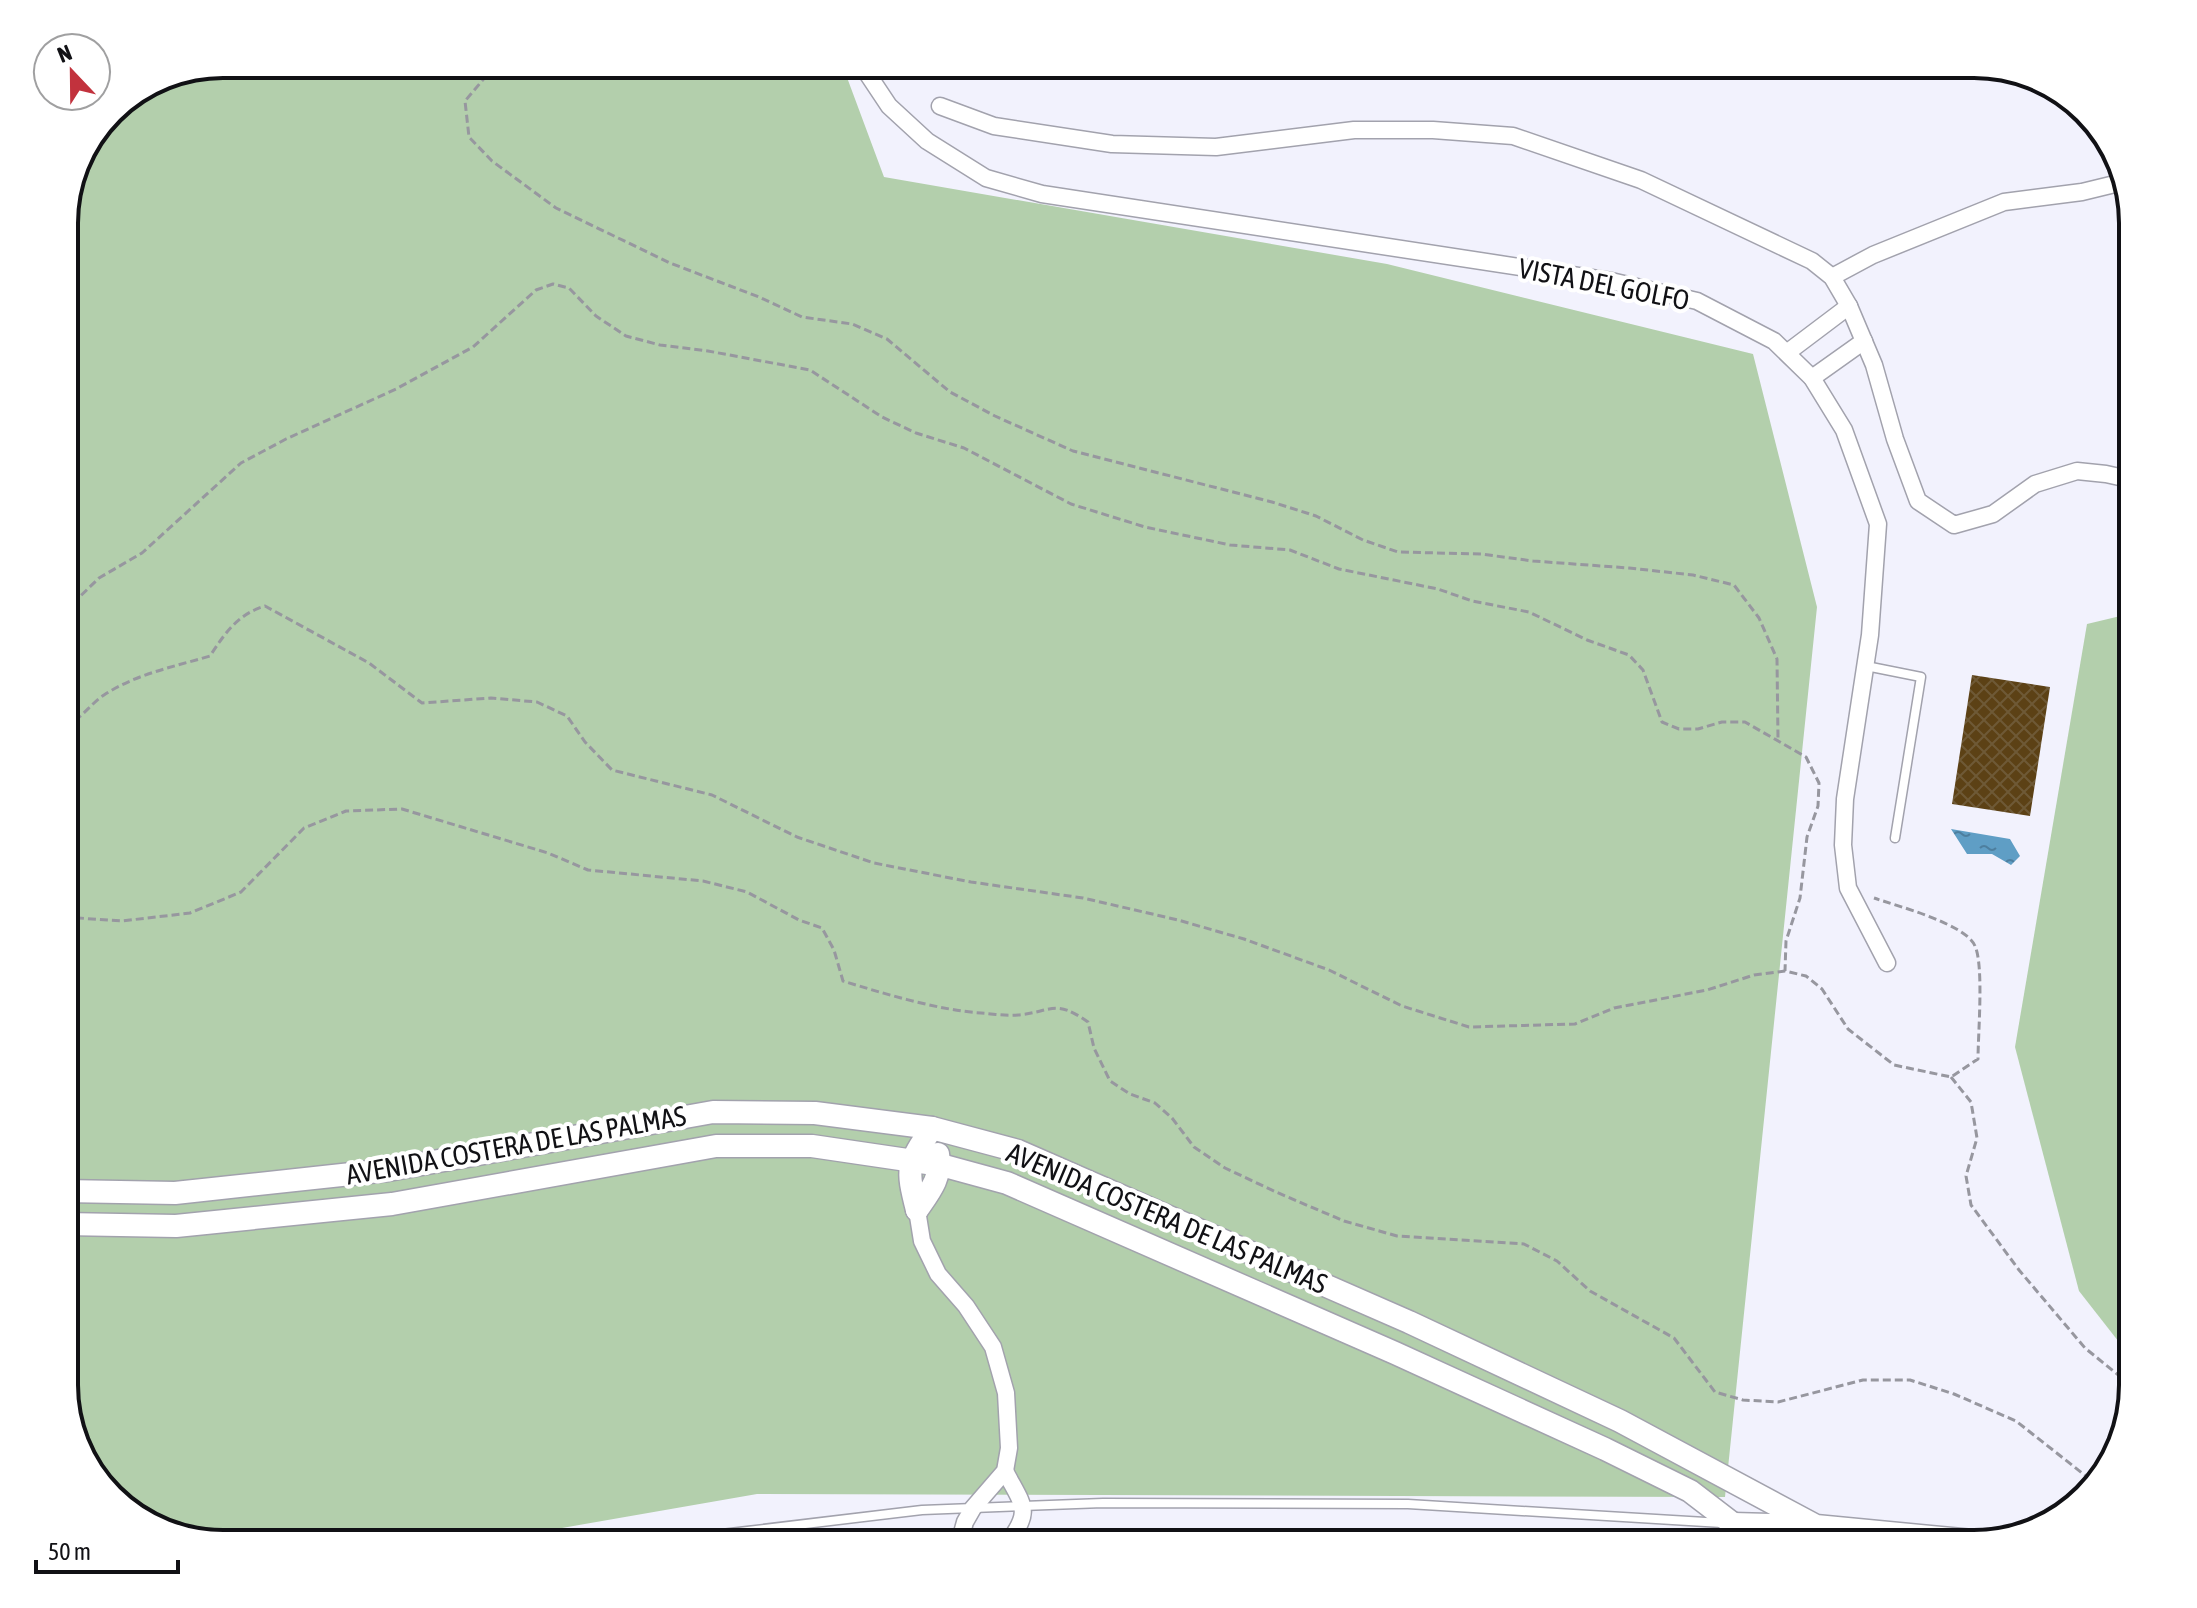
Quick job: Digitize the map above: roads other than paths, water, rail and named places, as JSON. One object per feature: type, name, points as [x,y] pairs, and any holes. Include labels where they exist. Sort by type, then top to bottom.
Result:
[{"type":"main road","name":"AVENIDA COSTERA DE LAS PALMAS","points":[[78,1191],[175,1193],[388,1170],[713,1112],[815,1113],[932,1128],[1018,1151],[1409,1322],[1620,1421],[1816,1526],[1858,1530]]},
{"type":"main road","points":[[917,1210],[909,1179],[911,1159],[932,1128]]},
{"type":"main road","points":[[917,1210],[934,1185],[941,1165],[932,1128]]},
{"type":"main road","name":"AVENIDA COSTERA DE LAS PALMAS","points":[[78,1224],[176,1226],[392,1204],[716,1146],[812,1146],[911,1159],[1007,1183],[1395,1353],[1690,1491],[1724,1530]]},
{"type":"main road","points":[[1772,1530],[1816,1526]]},
{"type":"street","name":"VISTA DEL GOLFO","points":[[870,78],[889,106],[927,141],[986,178],[1042,194],[1611,281],[1697,301],[1774,341],[1788,352],[1812,378],[1844,430],[1878,524],[1865,666],[1845,799],[1843,845],[1848,888],[1887,963]]},
{"type":"street","points":[[940,106],[994,126],[1112,144],[1216,147],[1354,130],[1433,130],[1513,136],[1641,180],[1812,261],[1832,277],[1864,341],[1918,501],[1954,525],[1993,514],[2035,484],[2077,471],[2119,478]]},
{"type":"street","points":[[1832,277],[1888,249],[2004,202],[2082,192],[2113,184]]},
{"type":"street","points":[[1788,352],[1849,306]]},
{"type":"street","points":[[1812,378],[1864,341]]},
{"type":"street","points":[[917,1210],[922,1241],[938,1274],[966,1306],[993,1347],[1006,1393],[1009,1448],[1005,1471],[973,1508],[963,1530]]},
{"type":"street","points":[[1005,1471],[1023,1506],[1024,1515],[1018,1530]]},
{"type":"lane","points":[[1865,666],[1921,677],[1895,838]]},
{"type":"lane","points":[[755,1530],[922,1510],[1103,1503],[1408,1504],[1685,1530]]},
{"type":"water","points":[[1951,829],[2010,839],[2020,856],[2011,865],[1992,854],[1967,854]]}]
